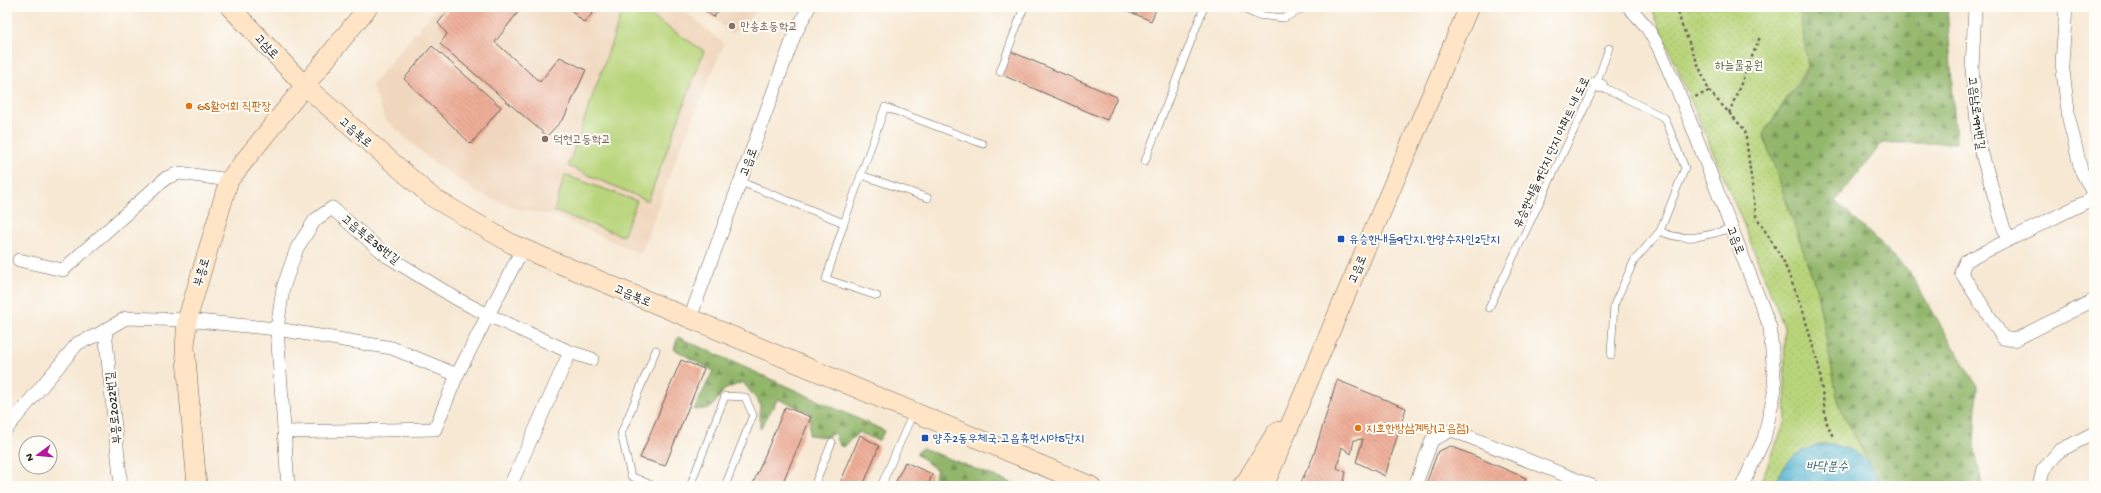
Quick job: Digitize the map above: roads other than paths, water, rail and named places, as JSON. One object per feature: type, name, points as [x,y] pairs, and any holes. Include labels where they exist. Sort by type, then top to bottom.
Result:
[{"type":"street","name":"고삼로","points":[[230,7],[304,85]]},
{"type":"street","points":[[304,85],[368,7]]},
{"type":"street","name":"고읍로","points":[[690,318],[794,36],[809,7]]},
{"type":"street","name":"고읍로","points":[[1264,486],[1273,477],[1290,426],[1469,7]]},
{"type":"street","name":"고읍로","points":[[1629,7],[1646,26],[1659,48],[1684,103],[1770,327],[1775,389],[1764,439],[1742,486]]},
{"type":"street","name":"고읍남로191번길","points":[[1975,7],[1972,69],[1979,144],[2004,229],[2010,239]]},
{"type":"street","points":[[2066,7],[2062,63],[2069,119],[2081,170],[2094,195]]},
{"type":"street","name":"부흥로","points":[[197,486],[185,348],[187,320],[229,180],[304,85]]},
{"type":"street","name":"고읍북로","points":[[304,85],[432,197],[523,248],[913,413],[1091,486]]},
{"type":"street","points":[[20,260],[63,270],[166,178],[179,173],[229,180]]},
{"type":"street","points":[[2094,198],[1966,261],[1961,272],[2003,338],[2014,340],[2094,300]]},
{"type":"street","name":"고읍북로35번길","points":[[288,486],[277,329],[282,288],[297,248],[315,220],[332,208],[387,256],[457,299],[488,315],[570,352],[592,358]]},
{"type":"street","points":[[284,432],[435,429],[457,374],[523,248]]},
{"type":"street","points":[[7,428],[78,343],[126,318],[187,320],[277,329],[392,348],[457,374]]},
{"type":"street","name":"부흥로2022번길","points":[[105,330],[121,486]]},
{"type":"street","points":[[510,486],[570,352]]},
{"type":"street","points":[[1242,486],[1275,434],[1290,426]]},
{"type":"street","points":[[1415,486],[1432,440],[1452,430],[1592,486]]},
{"type":"street","points":[[2039,486],[2043,470],[2059,451],[2094,433]]},
{"type":"street","points":[[186,486],[193,443]]},
{"type":"street","points":[[193,443],[204,486]]},
{"type":"lane","points":[[1000,72],[1024,7]]},
{"type":"lane","points":[[1145,161],[1204,7]]},
{"type":"lane","points":[[1239,7],[1257,15],[1284,18],[1306,7]]},
{"type":"lane","name":"유승한내들 9단지 단지 아파트 내 도로","points":[[1489,308],[1598,85],[1609,48]]},
{"type":"lane","name":"유승한내들 9단지 단지 아파트 내 도로","points":[[1598,85],[1665,118],[1685,168],[1660,231],[1634,261],[1614,304],[1611,355]]},
{"type":"lane","points":[[877,296],[826,279],[844,222],[885,107],[983,144]]},
{"type":"lane","points":[[861,175],[928,198]]},
{"type":"lane","points":[[741,182],[844,222]]},
{"type":"lane","points":[[1660,231],[1669,236],[1702,237],[1732,228]]},
{"type":"lane","points":[[653,486],[632,476],[621,434],[656,350]]},
{"type":"lane","points":[[690,486],[725,396],[746,397],[753,415],[725,486]]},
{"type":"lane","points":[[880,486],[913,413]]},
{"type":"lane","points":[[814,486],[832,442]]},
{"type":"water","name":"바닥분수","points":[[1820,444],[1840,447],[1858,454],[1871,466],[1876,475],[1879,486],[1776,486],[1786,464],[1804,450]]},
{"type":"place","name":"만송초등학교","points":[[732,26]]},
{"type":"place","name":"GS활어회 직판장","points":[[189,106]]},
{"type":"place","name":"덕현고등학교","points":[[545,139]]},
{"type":"place","name":"유승한내들9단지.한양수자인2단지","points":[[1341,239]]},
{"type":"place","name":"지호한방삼계탕(고읍점)","points":[[1358,428]]},
{"type":"place","name":"양주2동우체국.고읍휴먼시아5단지","points":[[925,438]]},
{"type":"park label","name":"하늘물공원","points":[[1739,65]]}]
